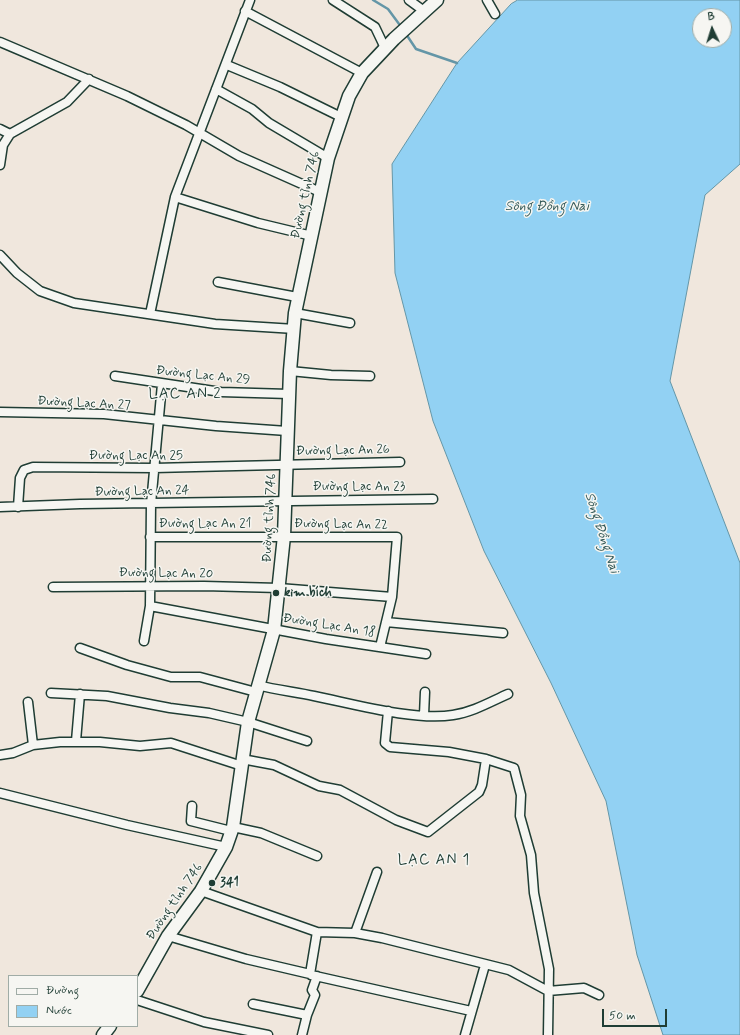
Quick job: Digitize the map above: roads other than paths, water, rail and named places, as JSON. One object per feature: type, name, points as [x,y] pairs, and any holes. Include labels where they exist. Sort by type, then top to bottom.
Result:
[{"type":"main road","points":[[421,14],[437,0]]},
{"type":"main road","name":"Đường tỉnh 746","points":[[138,989],[168,936],[201,892],[226,847],[232,829],[248,722],[274,630],[284,536],[287,431],[295,313],[297,297],[312,236],[328,158],[348,96],[362,73],[394,39],[421,14]]},
{"type":"main road","points":[[103,1035],[109,1027]]},
{"type":"street","points":[[150,314],[175,197],[198,133],[226,65],[250,0]]},
{"type":"street","points":[[333,0],[375,28],[385,48]]},
{"type":"street","points":[[409,0],[421,14]]},
{"type":"street","points":[[487,0],[495,14]]},
{"type":"street","points":[[245,11],[362,73]]},
{"type":"street","points":[[0,42],[127,96],[262,167],[320,192]]},
{"type":"street","points":[[226,65],[280,87],[341,117]]},
{"type":"street","points":[[0,165],[0,155],[3,145],[10,134],[67,102],[89,80]]},
{"type":"street","points":[[216,90],[252,109],[269,123],[328,158]]},
{"type":"street","points":[[0,129],[10,134]]},
{"type":"street","points":[[175,197],[258,223],[312,236]]},
{"type":"street","points":[[0,255],[28,283],[40,291],[56,298],[74,303],[215,324],[295,329]]},
{"type":"street","points":[[218,282],[297,297]]},
{"type":"street","points":[[295,313],[350,323]]},
{"type":"street","points":[[290,371],[331,375],[370,376]]},
{"type":"street","name":"Đường Lạc An 29","points":[[115,376],[221,392],[289,394]]},
{"type":"street","points":[[144,641],[150,606],[151,504],[157,420],[162,384]]},
{"type":"street","name":"Đường Lạc An 27","points":[[0,412],[104,414],[287,431]]},
{"type":"street","name":"Đường Lạc An 26","points":[[287,464],[400,462]]},
{"type":"street","name":"Đường Lạc An 25","points":[[18,507],[20,478],[24,470],[28,468],[154,468],[287,464]]},
{"type":"street","name":"Đường Lạc An 23","points":[[285,500],[433,499]]},
{"type":"street","name":"Đường Lạc An 24","points":[[0,507],[285,500]]},
{"type":"street","name":"Đường Lạc An 21","points":[[150,537],[284,536]]},
{"type":"street","name":"Đường Lạc An 22","points":[[284,536],[397,537],[392,597]]},
{"type":"street","name":"Đường Lạc An 20","points":[[54,587],[149,586],[279,588],[392,597]]},
{"type":"street","points":[[380,647],[392,597]]},
{"type":"street","name":"Đường Lạc An 18","points":[[150,606],[274,630],[426,654]]},
{"type":"street","points":[[386,622],[503,633]]},
{"type":"street","points":[[80,648],[127,665],[171,678],[200,677],[257,688],[302,693],[388,711],[424,715],[454,715],[508,694]]},
{"type":"street","points":[[51,692],[107,696],[170,708],[209,713],[248,722],[307,741]]},
{"type":"street","points":[[424,715],[425,692]]},
{"type":"street","points":[[76,741],[80,694]]},
{"type":"street","points":[[28,702],[33,745]]},
{"type":"street","points":[[388,711],[385,743],[390,748],[449,752],[486,759],[514,768],[521,795],[520,816],[530,855],[534,893],[549,969],[548,1035]]},
{"type":"street","points":[[0,755],[13,753],[33,745],[76,741],[140,746],[171,742],[242,762],[274,765],[319,786],[340,790],[396,820],[428,832],[479,792],[482,785],[486,759]]},
{"type":"street","points":[[0,793],[126,825],[226,847]]},
{"type":"street","points":[[192,806],[191,821],[261,833],[317,856]]},
{"type":"street","points":[[355,933],[377,872]]},
{"type":"street","points":[[201,892],[317,932],[355,933],[442,952],[509,970],[548,991],[584,988],[600,995]]},
{"type":"street","points":[[302,1035],[307,1015],[315,995],[312,990],[317,932]]},
{"type":"street","points":[[168,936],[246,959],[471,1011]]},
{"type":"street","points":[[465,1035],[485,964]]},
{"type":"street","points":[[138,1000],[204,1022],[268,1035]]},
{"type":"street","points":[[253,1004],[307,1015]]},
{"type":"water","name":"Sông Đồng Nai","points":[[518,0],[740,0],[740,164],[705,195],[670,381],[740,563],[740,1035],[663,1035],[637,955],[606,801],[551,683],[484,551],[433,421],[395,273],[392,164],[457,63],[511,4]]},
{"type":"waterway","points":[[373,0],[388,9],[402,28]]},
{"type":"waterway","points":[[406,34],[416,49],[457,63]]},
{"type":"place","name":"kim bích","points":[[276,593]]},
{"type":"place","name":"341","points":[[212,883]]},
{"type":"district","name":"LẠC AN 2","points":[[185,395]]},
{"type":"district","name":"LẠC AN 1","points":[[434,861]]}]
